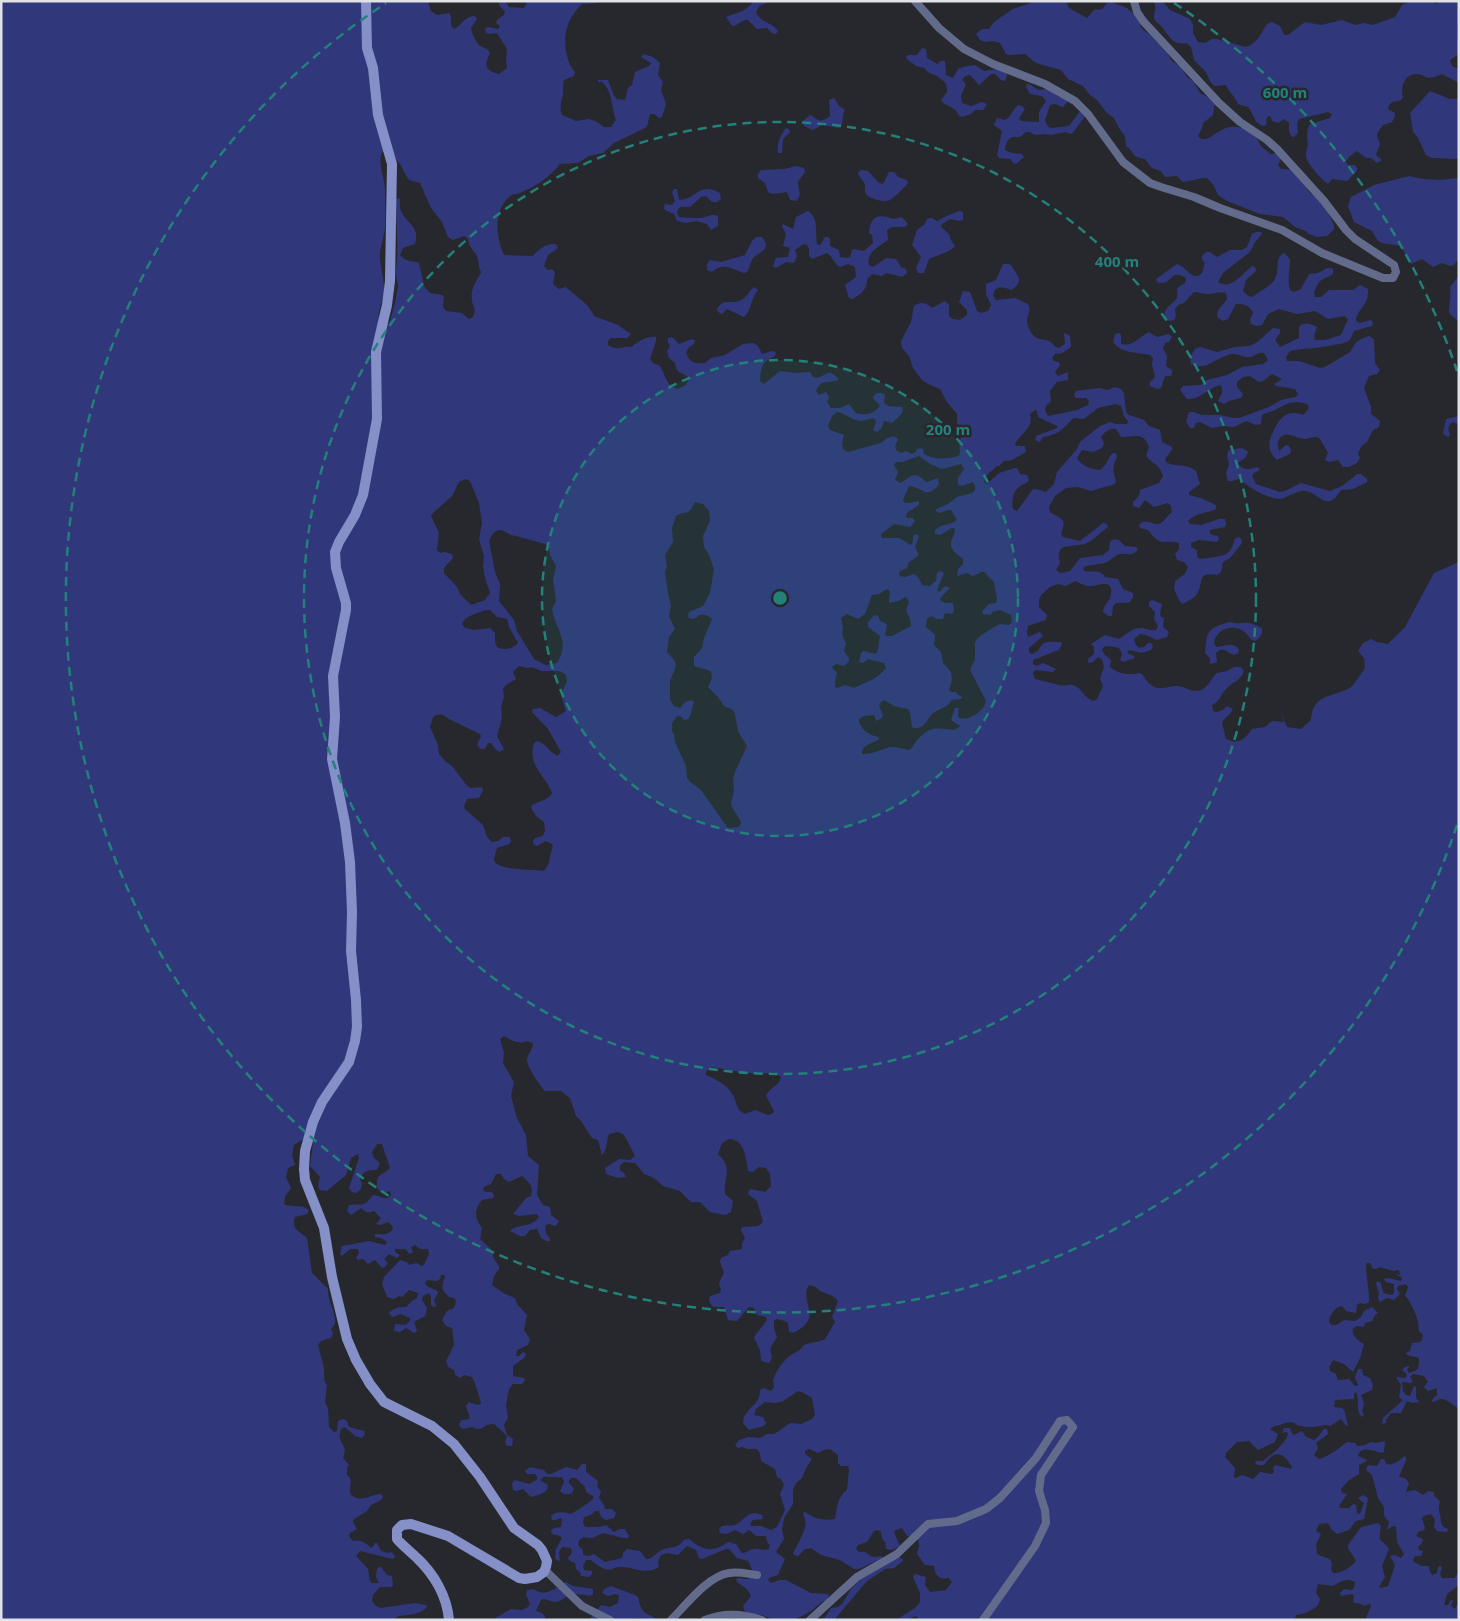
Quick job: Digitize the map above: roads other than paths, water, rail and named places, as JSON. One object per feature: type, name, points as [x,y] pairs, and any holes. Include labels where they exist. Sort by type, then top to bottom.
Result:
[{"type":"street","points":[[366,1],[367,48],[373,68],[378,114],[392,164],[390,281],[387,305],[376,352],[377,419],[363,495],[355,515],[335,552],[336,568],[346,607],[333,671],[332,690],[335,717],[332,748],[333,771],[344,817],[350,862],[351,951],[357,1027],[349,1062],[322,1102],[313,1122],[305,1150],[305,1176],[325,1232],[332,1277],[347,1339],[356,1360],[370,1384],[377,1395],[387,1404],[432,1426],[457,1447],[480,1477],[514,1528],[538,1545],[547,1561],[545,1570],[539,1576],[531,1579],[518,1578],[448,1536],[415,1525],[402,1524],[397,1532],[398,1540],[421,1562],[432,1576],[445,1599],[449,1620]]},
{"type":"street","points":[[915,1],[939,28],[964,49],[993,64],[1049,85],[1078,103],[1092,118],[1126,164],[1150,183],[1194,197],[1282,230],[1322,253],[1383,278],[1394,278],[1396,270],[1392,263],[1350,234],[1324,201],[1274,145],[1240,122],[1213,97],[1143,21],[1137,12],[1134,1]]},
{"type":"street","points":[[810,1620],[857,1577],[897,1554],[928,1524],[957,1521],[986,1509],[1000,1498],[1036,1458],[1060,1422],[1067,1420],[1072,1427],[1041,1475],[1040,1491],[1046,1523],[1035,1546],[983,1620]]},
{"type":"street","points":[[545,1570],[582,1606],[610,1620]]},
{"type":"street","points":[[671,1620],[708,1583],[723,1574],[730,1572],[757,1575]]},
{"type":"street","points":[[705,1620],[724,1615],[738,1615],[762,1620]]}]
